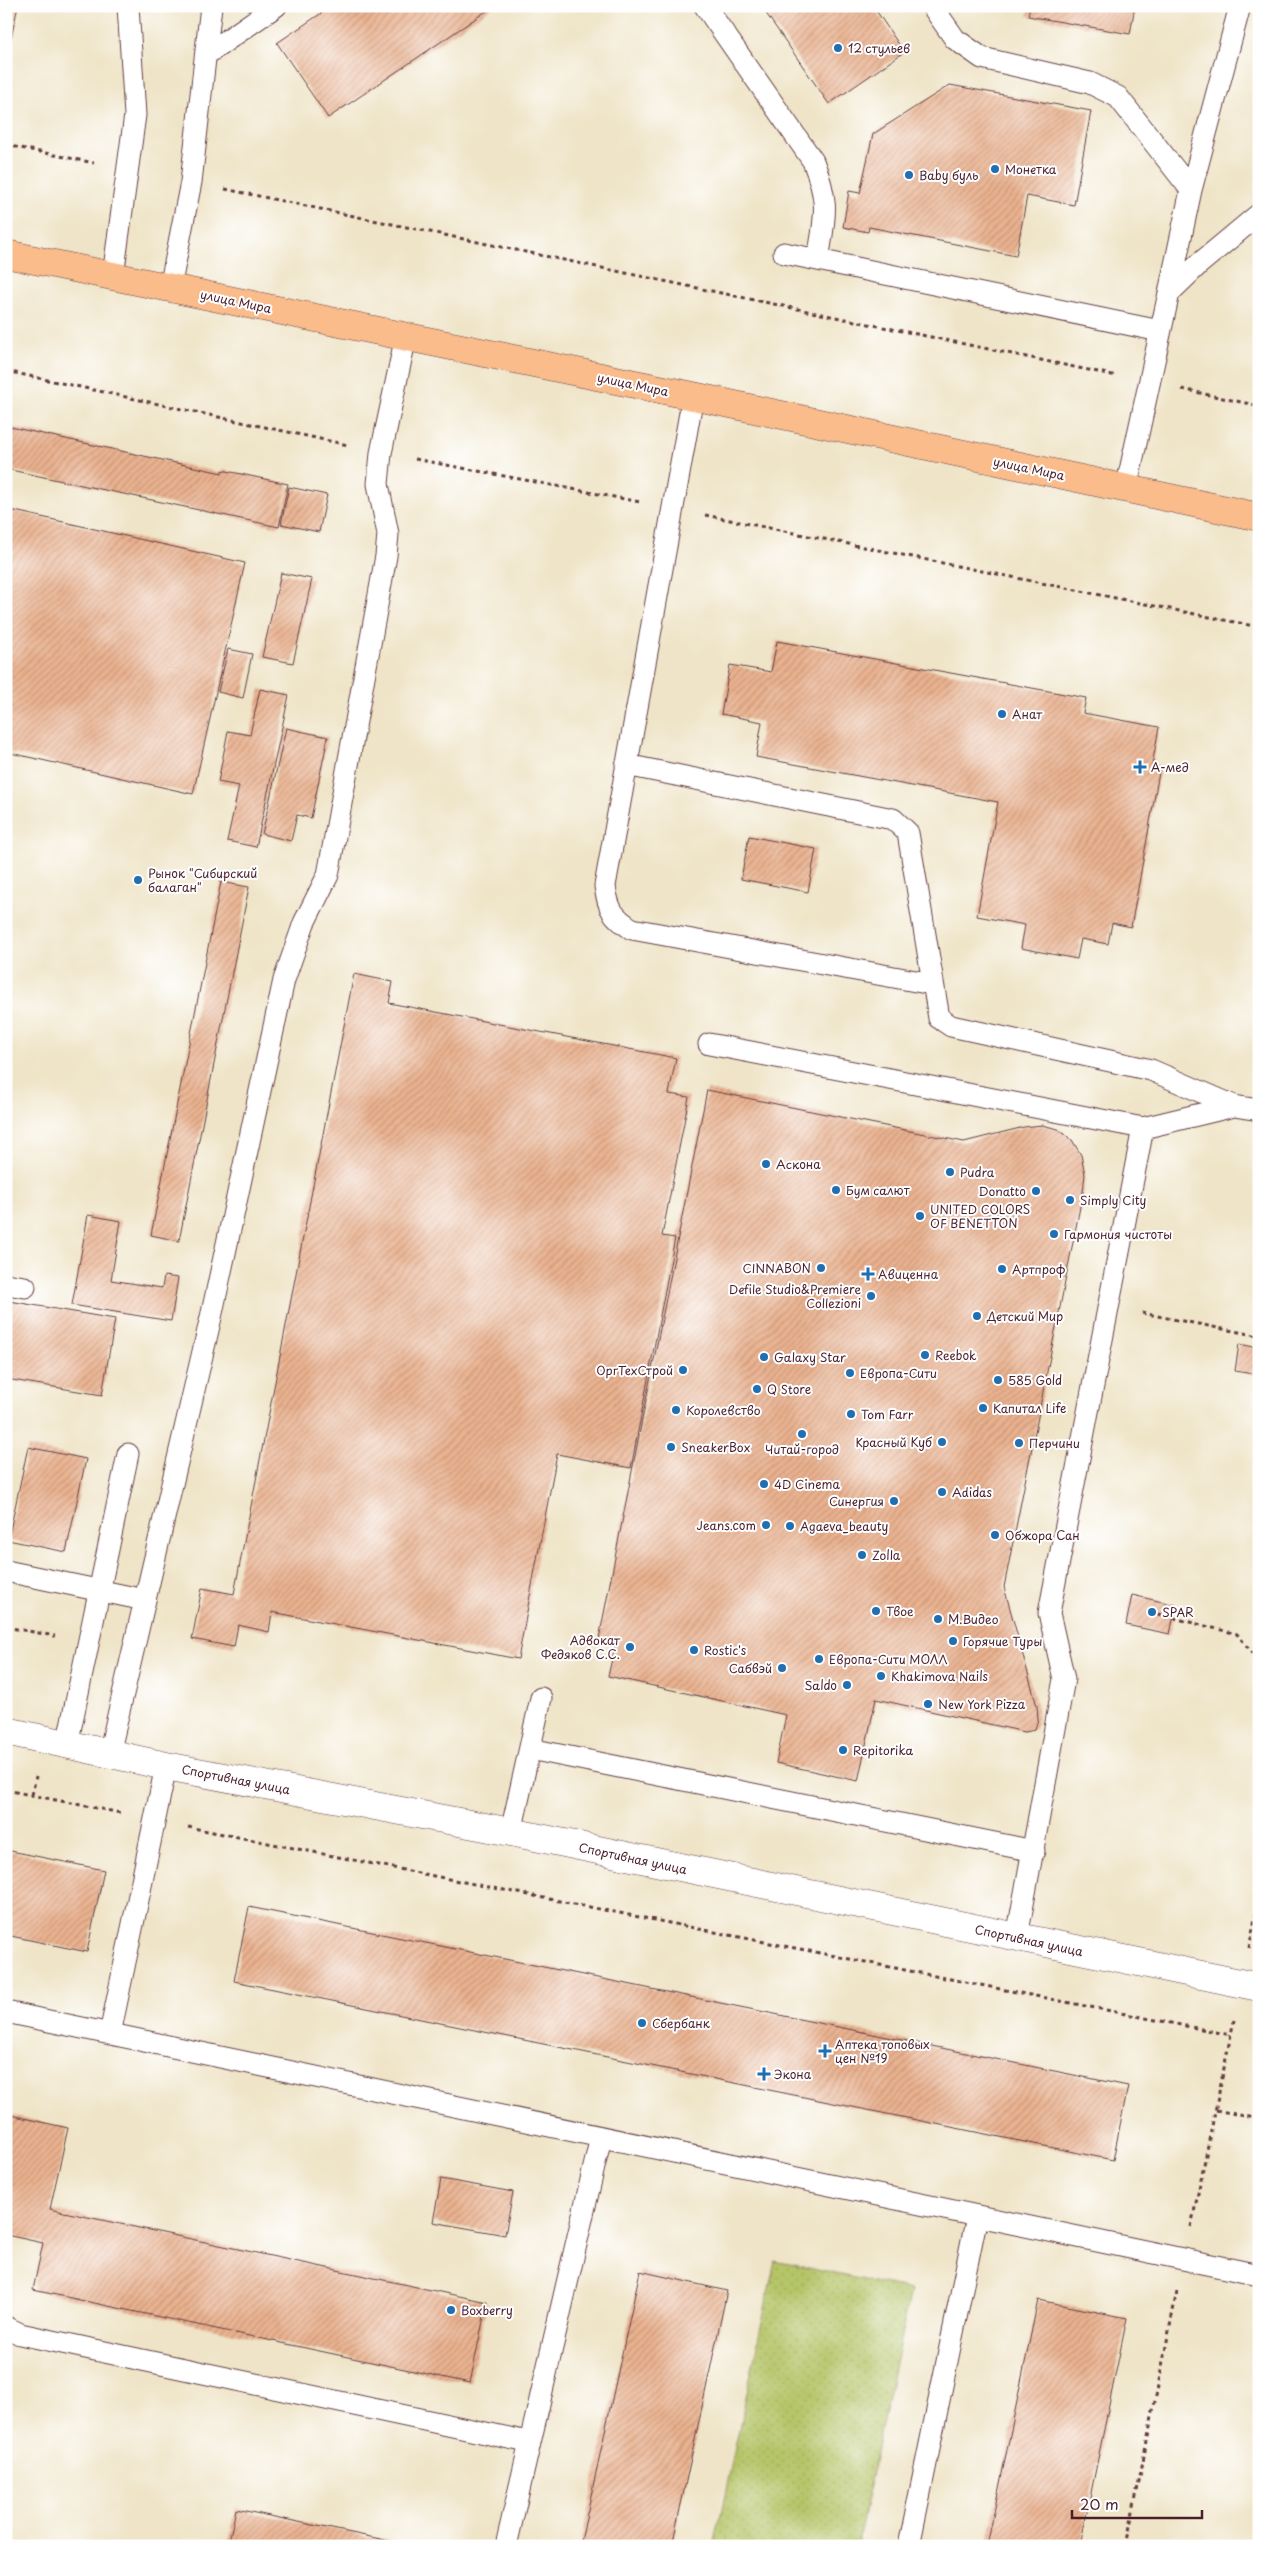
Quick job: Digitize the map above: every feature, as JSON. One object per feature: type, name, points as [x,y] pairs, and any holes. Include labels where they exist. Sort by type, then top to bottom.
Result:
[{"type":"main road","name":"улица Мира","points":[[6,254],[693,396],[1259,517]]},
{"type":"street","name":"Спортивная улица","points":[[6,1731],[166,1766],[511,1832],[1250,1985]]},
{"type":"lane","points":[[114,276],[135,115],[128,6]]},
{"type":"lane","points":[[170,288],[191,182],[211,6]]},
{"type":"lane","points":[[207,54],[276,6]]},
{"type":"lane","points":[[705,6],[813,161],[824,188],[826,209],[818,260]]},
{"type":"lane","points":[[932,6],[955,39],[982,58],[1090,83],[1118,97],[1191,190]]},
{"type":"lane","points":[[1126,489],[1191,190],[1240,6]]},
{"type":"lane","points":[[1169,293],[1199,264],[1259,214]]},
{"type":"lane","points":[[784,253],[1160,331]]},
{"type":"lane","points":[[109,1754],[212,1313],[284,980],[304,923],[328,875],[386,556],[388,534],[378,484],[381,453],[406,336]]},
{"type":"lane","points":[[693,396],[605,886],[607,901],[616,918],[632,929],[932,984]]},
{"type":"lane","points":[[626,765],[893,819],[908,833],[939,1018],[951,1026],[1151,1070],[1234,1106],[1259,1110]]},
{"type":"lane","points":[[709,1044],[1143,1128],[1234,1106]]},
{"type":"lane","points":[[1017,1937],[1064,1679],[1048,1613],[1143,1128]]},
{"type":"lane","points":[[67,1745],[128,1454]]},
{"type":"lane","points":[[6,1572],[145,1600]]},
{"type":"lane","points":[[511,1832],[541,1698]]},
{"type":"lane","points":[[530,1749],[1034,1851]]},
{"type":"lane","points":[[110,2034],[166,1766]]},
{"type":"lane","points":[[6,2012],[1259,2275]]},
{"type":"lane","points":[[506,2546],[528,2442],[601,2137]]},
{"type":"lane","points":[[909,2546],[977,2216]]},
{"type":"lane","points":[[6,2327],[20,2334],[528,2442]]},
{"type":"path","points":[[6,145],[129,170]]},
{"type":"path","points":[[191,182],[1259,406]]},
{"type":"path","points":[[6,371],[381,453],[673,508],[1259,627]]},
{"type":"path","points":[[1108,1306],[1259,1336]]},
{"type":"path","points":[[1150,1612],[1237,1634],[1259,1661]]},
{"type":"path","points":[[6,1790],[1231,2035]]},
{"type":"path","points":[[1126,2546],[1231,2035],[1250,1985],[1259,1899]]},
{"type":"path","points":[[1216,2110],[1259,2119]]},
{"type":"green space","points":[[775,2261],[911,2290],[856,2546],[714,2546]]},
{"type":"building","points":[[6,6],[18,6],[10,43],[6,43]]},
{"type":"building","points":[[332,6],[494,6],[328,118],[277,43]]},
{"type":"building","points":[[761,6],[873,6],[904,52],[829,104]]},
{"type":"building","points":[[1030,6],[1135,6],[1130,34],[1028,16]]},
{"type":"building","points":[[950,85],[1091,111],[1074,205],[1027,196],[1016,256],[869,227],[868,232],[843,227],[849,191],[860,193],[873,134]]},
{"type":"building","points":[[6,426],[222,473],[222,470],[288,484],[279,527],[6,469]]},
{"type":"building","points":[[289,487],[327,495],[319,532],[281,524]]},
{"type":"building","points":[[6,509],[245,563],[193,794],[6,752]]},
{"type":"building","points":[[281,573],[312,579],[293,663],[262,657]]},
{"type":"building","points":[[777,641],[1086,698],[1083,713],[1159,727],[1152,766],[1160,767],[1131,927],[1112,923],[1108,944],[1081,939],[1077,959],[1021,948],[1025,925],[977,916],[998,802],[756,757],[762,722],[721,714],[730,665],[771,672]]},
{"type":"building","points":[[228,649],[252,654],[243,698],[218,692]]},
{"type":"building","points":[[260,689],[289,695],[256,847],[227,841],[239,786],[218,782],[228,731],[250,735]]},
{"type":"building","points":[[286,728],[328,737],[311,818],[297,815],[291,841],[262,834]]},
{"type":"building","points":[[749,836],[816,849],[808,892],[741,879]]},
{"type":"building","points":[[221,882],[249,887],[179,1241],[151,1235]]},
{"type":"building","points":[[354,974],[393,982],[389,1003],[676,1058],[669,1094],[689,1097],[662,1236],[675,1238],[631,1468],[557,1454],[518,1659],[272,1612],[269,1632],[238,1625],[234,1647],[192,1639],[202,1588],[234,1594]]},
{"type":"building","name":"Европа-Сити","points":[[707,1090],[964,1142],[1024,1127],[1042,1125],[1058,1129],[1072,1140],[1081,1155],[1085,1174],[1083,1192],[1004,1587],[1037,1706],[1038,1719],[1035,1729],[1025,1732],[876,1699],[858,1781],[776,1763],[786,1715],[608,1676],[616,1642],[599,1639]]},
{"type":"building","points":[[88,1215],[121,1221],[111,1280],[162,1288],[164,1276],[178,1278],[171,1321],[72,1305]]},
{"type":"building","points":[[9,1301],[115,1319],[102,1395],[6,1379],[6,1317]]},
{"type":"building","points":[[1239,1344],[1259,1348],[1259,1375],[1235,1371]]},
{"type":"building","points":[[28,1447],[86,1459],[66,1552],[8,1540]]},
{"type":"building","name":"SPAR","points":[[1132,1595],[1176,1605],[1170,1634],[1126,1625]]},
{"type":"building","points":[[6,1850],[104,1870],[87,1952],[6,1935]]},
{"type":"building","points":[[249,1907],[1128,2086],[1113,2160],[234,1981]]},
{"type":"building","points":[[6,2114],[68,2128],[50,2209],[487,2302],[470,2383],[33,2290],[43,2243],[6,2235]]},
{"type":"building","points":[[441,2179],[513,2192],[505,2235],[433,2222]]},
{"type":"building","points":[[640,2271],[727,2291],[672,2546],[580,2546]]},
{"type":"building","points":[[1038,2300],[1127,2318],[1080,2546],[987,2546]]},
{"type":"building","points":[[236,2509],[409,2545],[409,2546],[228,2546]]},
{"type":"place","name":"12 стульев","points":[[838,48]]},
{"type":"place","name":"Монетка","points":[[995,169]]},
{"type":"place","name":"Baby буль","points":[[909,175]]},
{"type":"place","name":"Анат","points":[[1002,714]]},
{"type":"place","name":"А-мед","points":[[1140,767]]},
{"type":"place","name":"Рынок \"Сибирский балаган\"","points":[[138,880]]},
{"type":"place","name":"Аскона","points":[[766,1164]]},
{"type":"place","name":"Pudra","points":[[950,1172]]},
{"type":"place","name":"Бум салют","points":[[836,1190]]},
{"type":"place","name":"Donatto","points":[[1036,1191]]},
{"type":"place","name":"Simply City","points":[[1070,1200]]},
{"type":"place","name":"UNITED COLORS OF BENETTON","points":[[920,1216]]},
{"type":"place","name":"Гармония чистоты","points":[[1054,1234]]},
{"type":"place","name":"CINNABON","points":[[821,1268]]},
{"type":"place","name":"Артпроф","points":[[1002,1269]]},
{"type":"place","name":"Авиценна","points":[[868,1274]]},
{"type":"place","name":"Defile Studio&Premiere Collezioni","points":[[871,1296]]},
{"type":"place","name":"Детский Мир","points":[[977,1316]]},
{"type":"place","name":"Reebok","points":[[925,1355]]},
{"type":"place","name":"Galaxy Star","points":[[764,1357]]},
{"type":"place","name":"ОргТехСтрой","points":[[683,1370]]},
{"type":"place","name":"Европа-Сити","points":[[850,1373]]},
{"type":"place","name":"585 Gold","points":[[998,1380]]},
{"type":"place","name":"Q Store","points":[[757,1389]]},
{"type":"place","name":"Капитал Life","points":[[983,1408]]},
{"type":"place","name":"Королевство","points":[[676,1410]]},
{"type":"place","name":"Tom Farr","points":[[851,1414]]},
{"type":"place","name":"Читай-город","points":[[802,1434]]},
{"type":"place","name":"Красный Куб","points":[[942,1442]]},
{"type":"place","name":"Перчини","points":[[1019,1443]]},
{"type":"place","name":"SneakerBox","points":[[671,1447]]},
{"type":"place","name":"4D Cinema","points":[[764,1484]]},
{"type":"place","name":"Adidas","points":[[942,1492]]},
{"type":"place","name":"Синергия","points":[[894,1501]]},
{"type":"place","name":"Jeans.com","points":[[766,1525]]},
{"type":"place","name":"Agaeva_beauty","points":[[790,1526]]},
{"type":"place","name":"Обжора Сан","points":[[995,1535]]},
{"type":"place","name":"Zolla","points":[[862,1555]]},
{"type":"place","name":"Твое","points":[[876,1611]]},
{"type":"place","name":"SPAR","points":[[1152,1612]]},
{"type":"place","name":"М.Видео","points":[[938,1619]]},
{"type":"place","name":"Горячие Туры","points":[[953,1641]]},
{"type":"place","name":"Адвокат Федяков С.С.","points":[[630,1647]]},
{"type":"place","name":"Rostic's","points":[[694,1650]]},
{"type":"place","name":"Европа-Сити МОЛЛ","points":[[819,1659]]},
{"type":"place","name":"Сабвэй","points":[[782,1668]]},
{"type":"place","name":"Khakimova Nails","points":[[881,1676]]},
{"type":"place","name":"Saldo","points":[[847,1685]]},
{"type":"place","name":"New York Pizza","points":[[928,1704]]},
{"type":"place","name":"Repitorika","points":[[843,1750]]},
{"type":"place","name":"Сбербанк","points":[[642,2023]]},
{"type":"place","name":"Аптека топовых цен №19","points":[[825,2051]]},
{"type":"place","name":"Экона","points":[[764,2074]]},
{"type":"place","name":"Boxberry","points":[[451,2310]]}]
